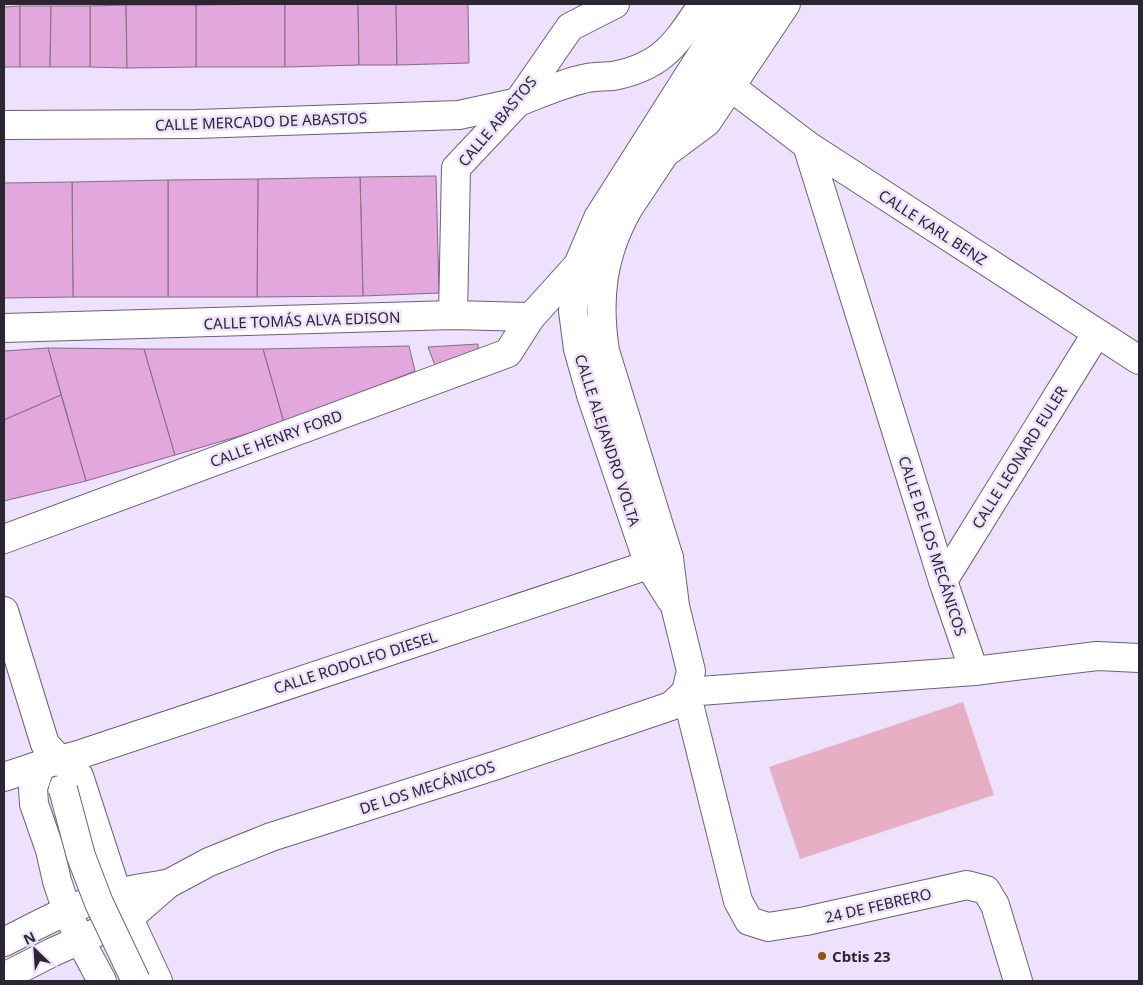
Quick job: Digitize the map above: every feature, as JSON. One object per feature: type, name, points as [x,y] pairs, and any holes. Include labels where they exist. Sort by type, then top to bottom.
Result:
[{"type":"street","name":"CALLE ABASTOS","points":[[454,315],[456,168],[518,102],[570,15],[615,4]]},
{"type":"street","name":"CALLE MERCADO DE ABASTOS","points":[[4,125],[196,124],[459,115],[518,102],[583,78],[614,76],[641,67],[658,59],[676,43],[702,4]]},
{"type":"street","name":"CALLE ALEJANDRO VOLTA","points":[[734,4],[686,82],[606,204],[578,265],[573,311],[578,349],[591,395],[659,561],[675,606],[691,671],[686,692],[738,901],[749,921],[768,928]]},
{"type":"street","name":"CALLE ALEJANDRO VOLTA","points":[[659,561],[605,351],[600,322],[606,261],[620,223],[662,155],[764,4]]},
{"type":"street","points":[[662,155],[707,122],[786,4]]},
{"type":"street","name":"CALLE KARL BENZ","points":[[730,87],[807,145],[1096,334],[1139,360]]},
{"type":"street","name":"CALLE DE LOS MECÁNICOS","points":[[807,145],[943,581],[974,671]]},
{"type":"street","points":[[531,317],[578,265],[606,261]]},
{"type":"street","name":"CALLE TOMÁS ALVA EDISON","points":[[4,328],[454,315],[531,317]]},
{"type":"street","name":"CALLE HENRY FORD","points":[[4,538],[508,353],[531,317]]},
{"type":"street","name":"CALLE LEONARD EULER","points":[[943,581],[1096,334]]},
{"type":"street","name":"CALLE RODOLFO DIESEL","points":[[4,776],[45,759],[659,561]]},
{"type":"street","points":[[4,611],[45,759],[99,903],[146,979]]},
{"type":"street","points":[[686,692],[974,671],[1097,656],[1139,658]]},
{"type":"street","name":"DE LOS MECÁNICOS","points":[[4,977],[129,918],[168,884],[209,862],[271,837],[488,768],[671,706],[686,692]]},
{"type":"street","points":[[45,759],[79,776],[117,893],[129,918],[146,979]]},
{"type":"street","points":[[45,759],[33,788],[34,804],[50,850],[57,881],[67,911],[102,981]]},
{"type":"street","points":[[56,790],[71,862],[96,925],[123,981]]},
{"type":"street","name":"DE LOS MECÁNICOS","points":[[4,942],[67,911],[117,893],[168,884]]},
{"type":"street","name":"24 DE FEBRERO","points":[[768,928],[967,885],[986,890],[995,906],[1018,981]]},
{"type":"shaded area","points":[[963,702],[994,795],[800,859],[769,767]]},
{"type":"building","points":[[285,4],[285,67],[196,67],[196,5]]},
{"type":"building","points":[[285,4],[358,4],[359,65],[285,67]]},
{"type":"building","points":[[358,4],[396,4],[397,65],[359,65]]},
{"type":"building","points":[[396,4],[468,4],[469,63],[397,65]]},
{"type":"building","points":[[126,5],[127,68],[90,67],[90,6]]},
{"type":"building","points":[[126,5],[196,5],[196,67],[127,68]]},
{"type":"building","points":[[20,6],[20,67],[4,67],[4,7]]},
{"type":"building","points":[[20,6],[51,6],[50,67],[20,67]]},
{"type":"building","points":[[51,6],[90,6],[90,67],[50,67]]},
{"type":"building","points":[[436,176],[439,293],[363,296],[360,177]]},
{"type":"building","points":[[360,177],[363,296],[257,297],[258,179]]},
{"type":"building","points":[[258,179],[257,297],[168,297],[168,180]]},
{"type":"building","points":[[168,180],[168,297],[73,297],[72,182]]},
{"type":"building","points":[[72,182],[73,297],[4,298],[4,183]]},
{"type":"building","points":[[478,344],[478,352],[436,368],[428,347]]},
{"type":"building","points":[[409,346],[415,371],[284,423],[263,349]]},
{"type":"building","points":[[48,348],[144,349],[175,455],[86,481]]},
{"type":"building","points":[[48,348],[61,395],[4,420],[4,351]]},
{"type":"building","points":[[144,349],[263,349],[284,423],[175,455]]},
{"type":"building","points":[[61,395],[86,481],[4,501],[4,420]]},
{"type":"place","name":"Cbtis 23","points":[[822,956]]}]
